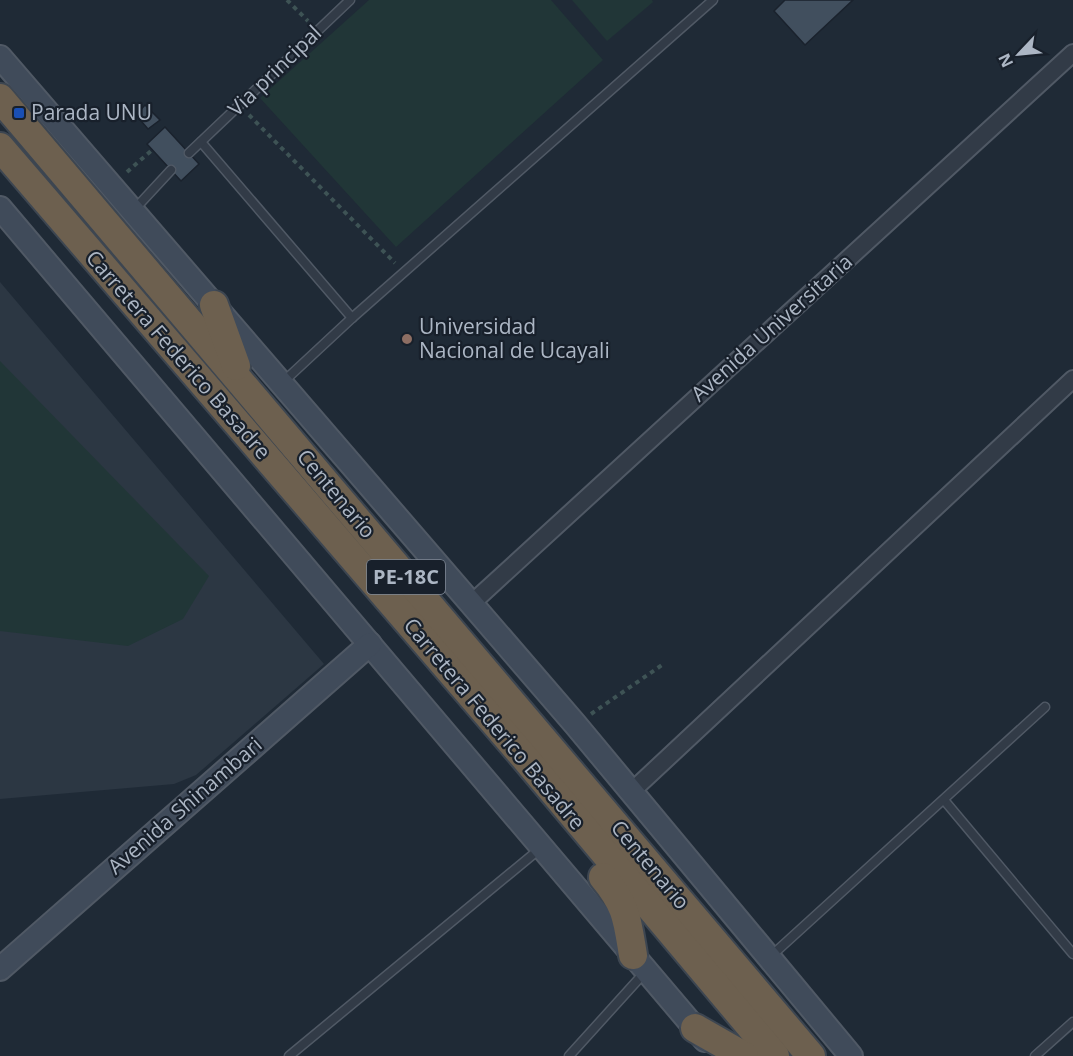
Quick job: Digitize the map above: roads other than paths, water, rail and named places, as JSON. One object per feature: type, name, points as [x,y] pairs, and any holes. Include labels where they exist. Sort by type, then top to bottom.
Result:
[{"type":"highway","name":"Centenario","points":[[0,98],[811,1056]]},
{"type":"highway","name":"Carretera Federico Basadre","points":[[0,147],[524,757],[775,1056]]},
{"type":"highway","points":[[213,305],[243,385]]},
{"type":"highway","points":[[524,757],[532,786],[544,807],[619,897],[626,909],[640,962]]},
{"type":"highway","points":[[695,1028],[744,1056]]},
{"type":"street","name":"Avenida Universitaria","points":[[472,603],[1073,53]]},
{"type":"street","points":[[0,57],[136,206],[213,305],[575,724],[851,1056]]},
{"type":"street","points":[[0,208],[719,1056]]},
{"type":"street","points":[[631,792],[1073,380]]},
{"type":"street","name":"Avenida Shinambari","points":[[0,969],[370,644]]},
{"type":"lane","name":"Via principal","points":[[189,153],[350,0]]},
{"type":"lane","points":[[282,383],[352,318],[712,0]]},
{"type":"lane","points":[[201,142],[352,318]]},
{"type":"lane","points":[[136,206],[171,170]]},
{"type":"lane","points":[[770,958],[1045,707]]},
{"type":"lane","points":[[944,800],[1073,954]]},
{"type":"lane","points":[[290,1056],[542,847]]},
{"type":"lane","points":[[568,1056],[640,962]]},
{"type":"lane","points":[[1035,1056],[1073,1022]]},
{"type":"place","name":"Parada UNU","points":[[19,113]]},
{"type":"place","name":"Universidad Nacional de Ucayali","points":[[407,339]]}]
